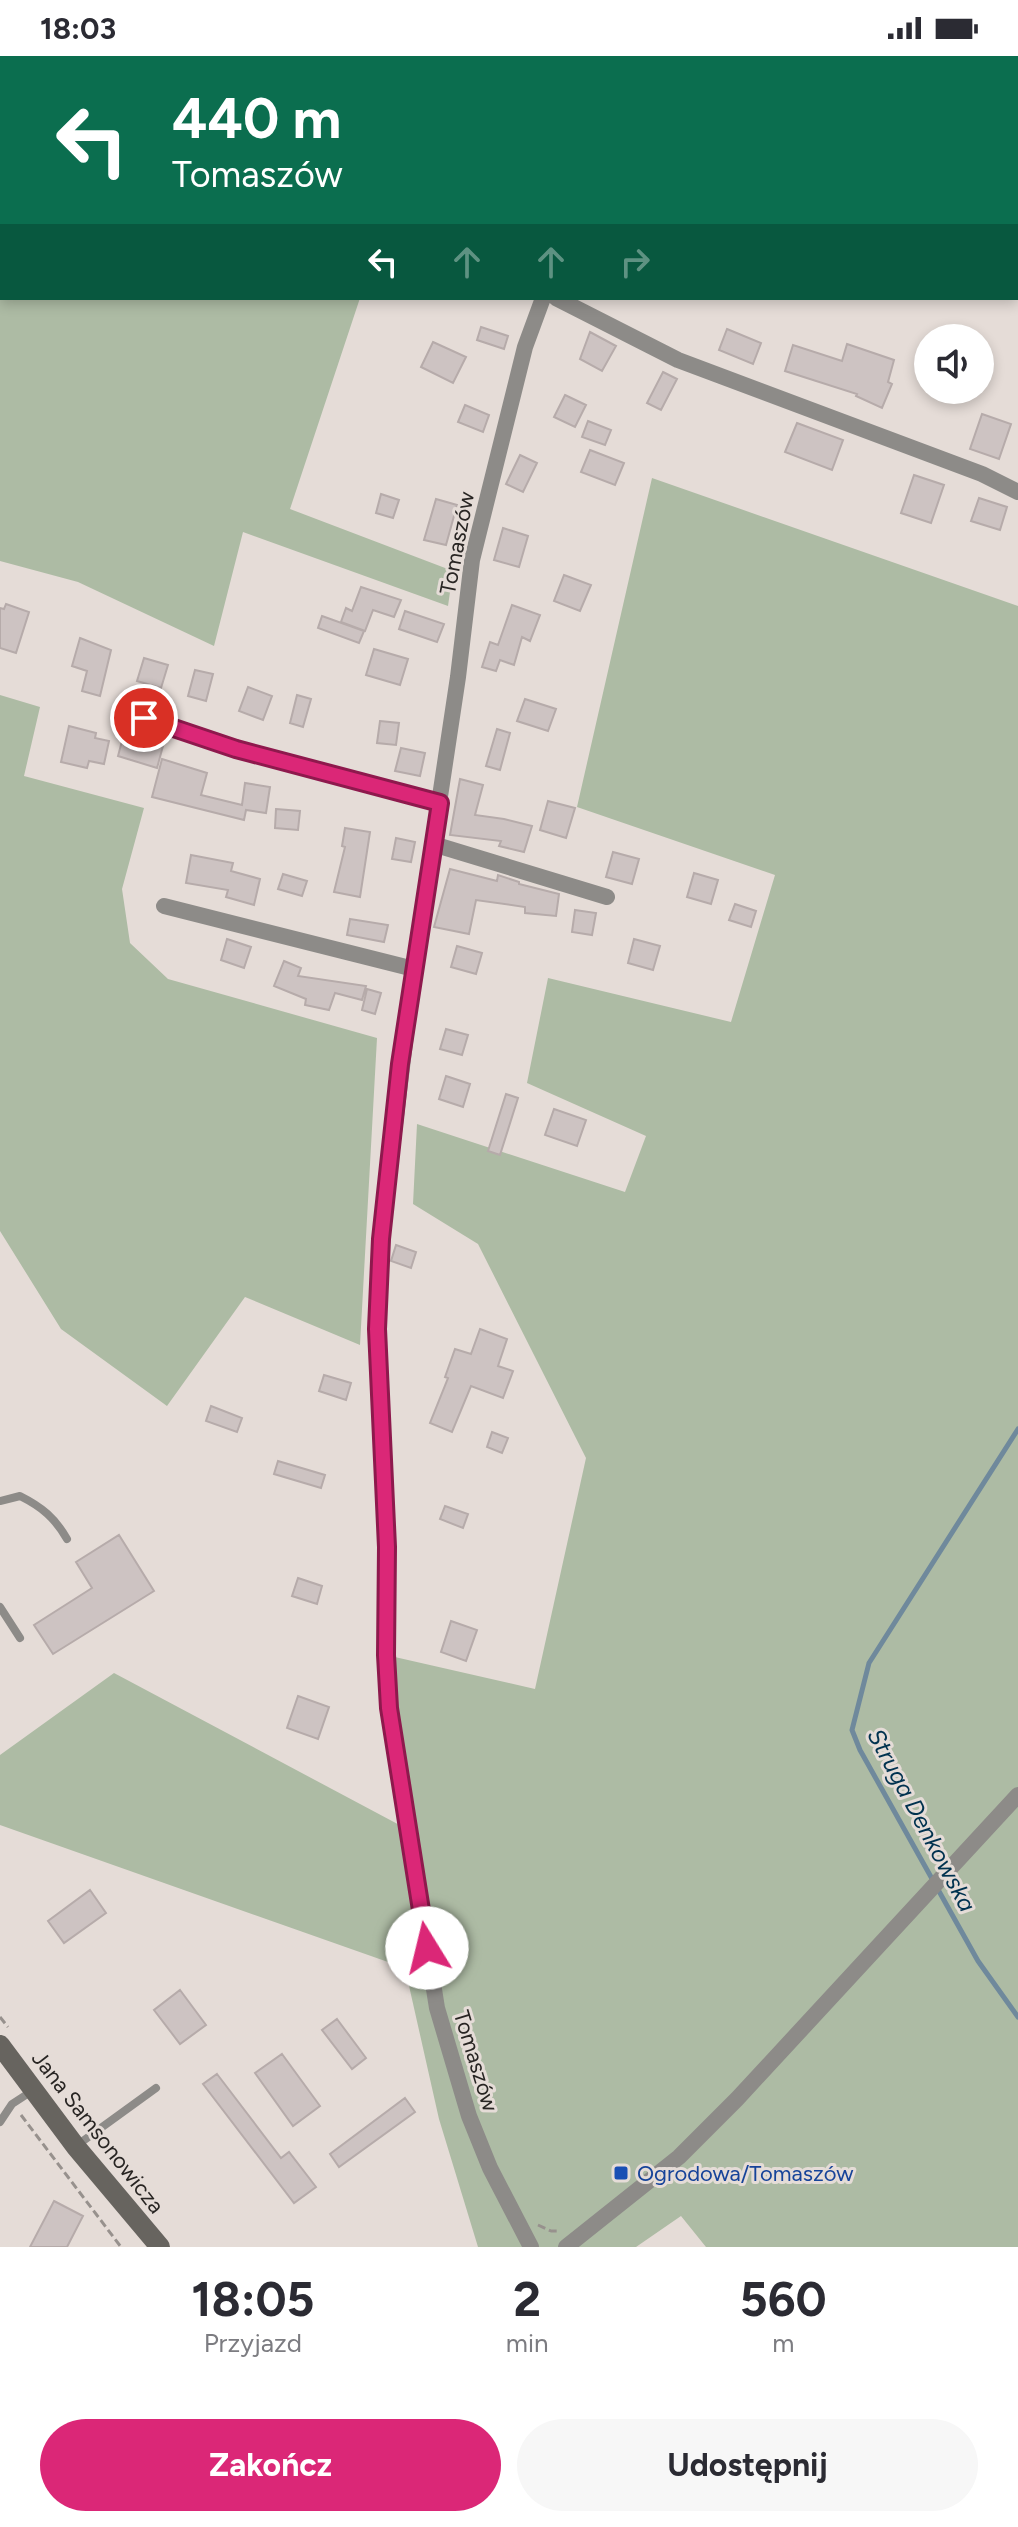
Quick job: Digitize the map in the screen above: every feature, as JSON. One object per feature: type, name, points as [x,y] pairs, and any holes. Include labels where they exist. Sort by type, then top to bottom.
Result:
[{"type":"main road","name":"Jana Samsonowicza","points":[[0,2045],[76,2147],[160,2247]]},
{"type":"street","name":"Tomaszów","points":[[531,2247],[469,2116],[437,2008],[389,1708],[387,1547],[377,1329],[381,1239],[414,969],[440,803],[472,560],[525,347],[542,300]]},
{"type":"street","points":[[560,300],[678,360],[982,474],[1018,492]]},
{"type":"street","points":[[144,718],[236,749],[440,803]]},
{"type":"street","points":[[433,844],[607,897]]},
{"type":"street","points":[[164,906],[414,969]]},
{"type":"street","points":[[563,2239],[679,2157],[737,2099],[1018,1795]]},
{"type":"lane","points":[[0,1501],[20,1496],[41,1506],[57,1522],[67,1539]]},
{"type":"lane","points":[[0,1607],[20,1638]]},
{"type":"lane","points":[[76,2147],[156,2088]]},
{"type":"lane","points":[[0,2122],[12,2104],[33,2090]]},
{"type":"path","points":[[12,2104],[121,2247]]},
{"type":"path","points":[[537,2224],[563,2239]]},
{"type":"green space","points":[[0,300],[359,300],[290,509],[453,571],[448,606],[243,532],[214,646],[78,582],[0,561]]},
{"type":"green space","points":[[652,478],[1018,606],[1018,2247],[706,2247],[681,2216],[636,2247],[478,2247],[439,2119],[405,1968],[0,1825],[0,1755],[114,1673],[407,1829],[386,1655],[535,1689],[586,1458],[478,1244],[413,1204],[417,1124],[625,1192],[646,1136],[527,1083],[548,978],[731,1022],[775,875],[577,807]]},
{"type":"green space","points":[[0,695],[40,707],[24,776],[144,808],[122,889],[130,943],[168,979],[377,1038],[360,1345],[245,1297],[167,1406],[61,1329],[0,1231]]},
{"type":"building","points":[[481,327],[508,336],[504,349],[477,340]]},
{"type":"building","points":[[727,329],[761,343],[753,364],[719,350]]},
{"type":"building","points":[[590,332],[616,346],[602,371],[580,359]]},
{"type":"building","points":[[433,342],[466,357],[453,383],[421,367]]},
{"type":"building","points":[[847,344],[894,360],[888,382],[892,384],[882,408],[857,394],[785,371],[793,345],[842,361]]},
{"type":"building","points":[[663,372],[677,379],[661,410],[647,403]]},
{"type":"building","points":[[565,395],[586,405],[575,427],[554,417]]},
{"type":"building","points":[[465,405],[489,415],[483,432],[458,422]]},
{"type":"building","points":[[982,414],[1011,424],[999,459],[970,449]]},
{"type":"building","points":[[588,421],[611,430],[605,445],[582,437]]},
{"type":"building","points":[[797,423],[843,440],[832,470],[785,452]]},
{"type":"building","points":[[590,450],[624,463],[615,485],[581,472]]},
{"type":"building","points":[[520,455],[537,463],[523,492],[506,484]]},
{"type":"building","points":[[914,475],[944,485],[931,523],[901,513]]},
{"type":"building","points":[[381,494],[399,500],[393,518],[376,513]]},
{"type":"building","points":[[979,498],[1007,507],[1000,530],[971,521]]},
{"type":"building","points":[[436,499],[457,505],[446,545],[424,540]]},
{"type":"building","points":[[503,528],[528,536],[519,567],[494,560]]},
{"type":"building","points":[[564,575],[591,585],[580,611],[554,601]]},
{"type":"building","points":[[361,587],[401,600],[394,617],[373,610],[365,631],[341,622],[346,608],[352,611]]},
{"type":"building","points":[[6,604],[29,612],[16,653],[0,648],[0,608],[4,609]]},
{"type":"building","points":[[512,605],[540,615],[530,641],[522,637],[514,665],[500,660],[496,671],[482,667],[490,642],[498,645]]},
{"type":"building","points":[[405,611],[444,624],[437,642],[399,629]]},
{"type":"building","points":[[322,616],[364,631],[359,643],[318,628]]},
{"type":"building","points":[[80,638],[111,650],[100,696],[82,691],[87,671],[72,666]]},
{"type":"building","points":[[374,649],[408,659],[400,685],[366,675]]},
{"type":"building","points":[[144,658],[168,665],[161,688],[137,681]]},
{"type":"building","points":[[195,670],[213,674],[206,701],[188,696]]},
{"type":"building","points":[[248,687],[272,696],[263,720],[239,711]]},
{"type":"building","points":[[297,695],[311,699],[303,727],[290,723]]},
{"type":"building","points":[[525,699],[556,709],[548,731],[517,721]]},
{"type":"building","points":[[380,721],[399,723],[396,745],[377,743]]},
{"type":"building","points":[[69,726],[96,733],[95,738],[109,741],[104,764],[89,761],[87,768],[61,762]]},
{"type":"building","points":[[497,729],[510,733],[500,770],[486,766]]},
{"type":"building","points":[[122,741],[148,749],[150,742],[163,746],[157,768],[118,756]]},
{"type":"building","points":[[401,748],[425,753],[420,776],[395,771]]},
{"type":"building","points":[[162,759],[207,773],[201,795],[242,805],[245,783],[270,787],[266,813],[246,810],[244,820],[152,797]]},
{"type":"building","points":[[460,779],[483,785],[475,815],[532,826],[524,852],[499,846],[501,841],[450,835]]},
{"type":"building","points":[[548,801],[575,808],[566,838],[540,830]]},
{"type":"building","points":[[276,809],[300,811],[298,830],[275,828]]},
{"type":"building","points":[[345,828],[370,832],[360,897],[334,892],[345,847],[342,846]]},
{"type":"building","points":[[396,838],[415,842],[411,862],[392,859]]},
{"type":"building","points":[[613,852],[639,859],[632,884],[606,877]]},
{"type":"building","points":[[191,855],[233,863],[231,871],[260,879],[254,905],[226,897],[228,890],[186,883]]},
{"type":"building","points":[[450,869],[497,881],[498,875],[559,894],[556,916],[525,913],[525,907],[476,900],[469,934],[434,927]]},
{"type":"building","points":[[694,873],[718,880],[711,904],[687,897]]},
{"type":"building","points":[[283,874],[307,881],[302,896],[278,889]]},
{"type":"building","points":[[735,904],[756,911],[751,927],[729,920]]},
{"type":"building","points":[[575,910],[596,913],[592,935],[572,932]]},
{"type":"building","points":[[350,919],[388,925],[384,942],[347,935]]},
{"type":"building","points":[[227,939],[251,947],[244,968],[221,960]]},
{"type":"building","points":[[634,939],[660,946],[653,970],[628,963]]},
{"type":"building","points":[[457,946],[482,953],[476,974],[451,967]]},
{"type":"building","points":[[284,961],[301,968],[298,976],[366,986],[362,1000],[335,993],[329,1010],[305,1005],[306,999],[274,986]]},
{"type":"building","points":[[367,989],[381,993],[375,1014],[362,1010]]},
{"type":"building","points":[[446,1029],[468,1035],[462,1055],[440,1049]]},
{"type":"building","points":[[446,1076],[470,1084],[463,1107],[439,1099]]},
{"type":"building","points":[[506,1094],[518,1098],[500,1155],[488,1151]]},
{"type":"building","points":[[554,1109],[586,1120],[577,1146],[545,1135]]},
{"type":"building","points":[[396,1245],[416,1252],[411,1268],[391,1261]]},
{"type":"building","points":[[480,1329],[507,1339],[498,1366],[513,1371],[503,1398],[471,1386],[452,1432],[430,1423],[448,1378],[445,1377],[455,1349],[471,1354]]},
{"type":"building","points":[[324,1375],[351,1383],[346,1400],[319,1391]]},
{"type":"building","points":[[211,1406],[242,1418],[237,1432],[206,1421]]},
{"type":"building","points":[[492,1432],[508,1438],[502,1453],[487,1447]]},
{"type":"building","points":[[278,1461],[325,1475],[321,1488],[274,1474]]},
{"type":"building","points":[[445,1506],[468,1514],[463,1528],[440,1519]]},
{"type":"building","points":[[119,1535],[154,1591],[53,1654],[34,1625],[92,1588],[76,1562]]},
{"type":"building","points":[[298,1578],[322,1586],[317,1604],[292,1596]]},
{"type":"building","points":[[451,1621],[477,1630],[466,1661],[441,1652]]},
{"type":"building","points":[[298,1696],[329,1707],[318,1739],[287,1728]]},
{"type":"building","points":[[90,1890],[106,1913],[64,1943],[48,1921]]},
{"type":"building","points":[[180,1990],[206,2025],[180,2044],[154,2010]]},
{"type":"building","points":[[337,2019],[366,2058],[352,2069],[322,2030]]},
{"type":"building","points":[[282,2054],[320,2106],[293,2126],[255,2073]]},
{"type":"building","points":[[217,2074],[281,2158],[289,2152],[316,2187],[294,2203],[203,2084]]},
{"type":"building","points":[[405,2098],[415,2112],[339,2167],[330,2154]]},
{"type":"building","points":[[54,2201],[83,2216],[67,2247],[30,2247]]},
{"type":"waterway","name":"Struga Denkowska","points":[[1018,1429],[869,1663],[852,1730],[860,1750],[978,1961],[1018,2017]]},
{"type":"place","name":"Ogrodowa/Tomaszów","points":[[621,2173]]},
{"type":"route","points":[[144,718],[236,749],[440,803],[400,1064],[381,1239],[377,1329],[387,1547],[389,1708],[427,1948]]}]
